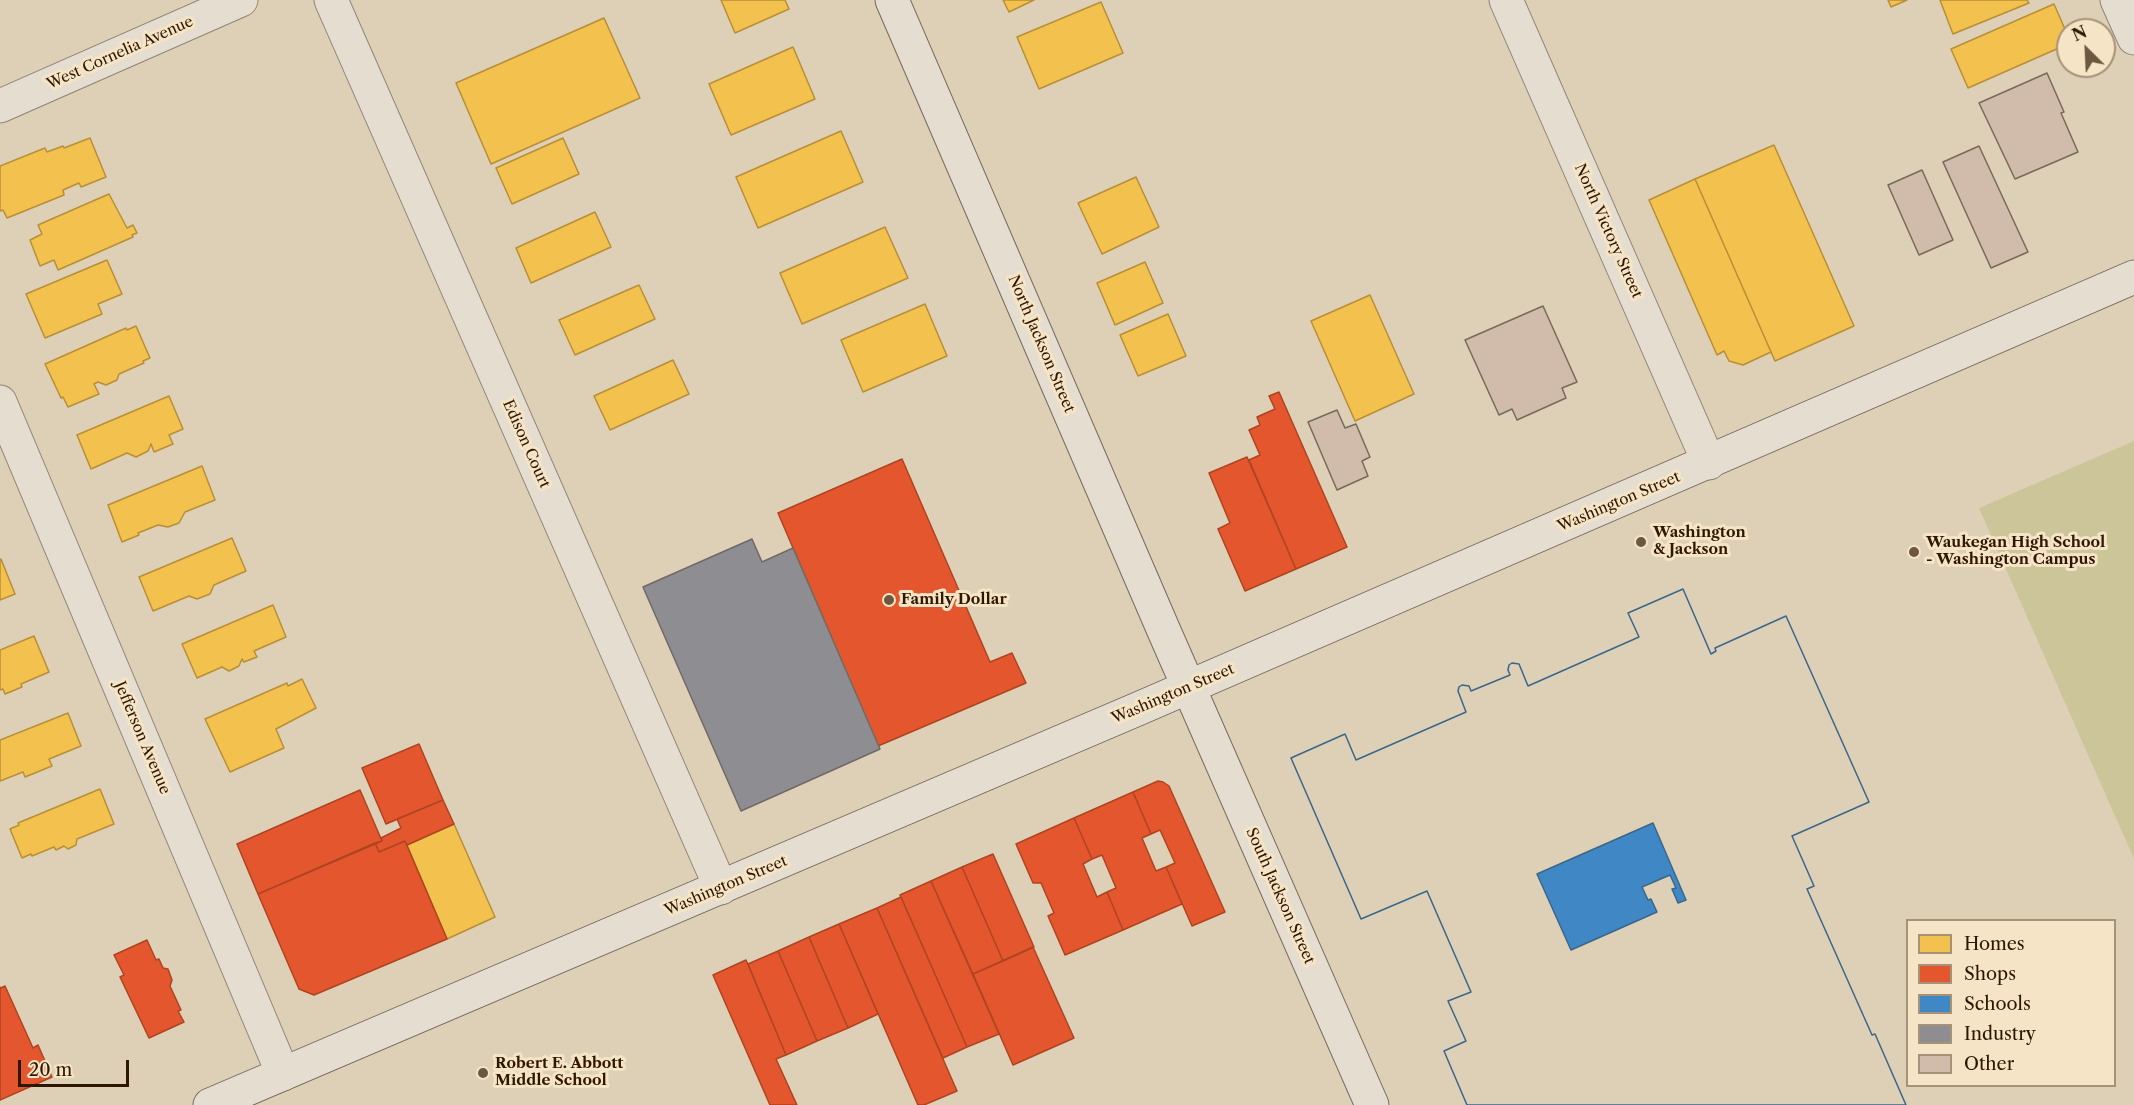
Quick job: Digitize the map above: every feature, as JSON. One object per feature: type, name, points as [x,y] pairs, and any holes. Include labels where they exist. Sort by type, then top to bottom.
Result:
[{"type":"street","name":"West Cornelia Avenue","points":[[0,106],[241,0]]},
{"type":"street","name":"Edison Court","points":[[331,0],[721,888]]},
{"type":"street","name":"North Jackson Street","points":[[892,0],[1189,687]]},
{"type":"street","name":"North Victory Street","points":[[1506,0],[1709,463]]},
{"type":"street","points":[[2117,0],[2134,38]]},
{"type":"street","name":"Washington Street","points":[[210,1105],[1189,687],[2134,278]]},
{"type":"street","name":"Jefferson Avenue","points":[[0,402],[283,1074]]},
{"type":"street","name":"South Jackson Street","points":[[1189,687],[1372,1105]]},
{"type":"shaded area","points":[[2134,441],[2134,859],[1979,508]]},
{"type":"building: Homes","points":[[721,0],[785,0],[789,9],[735,33]]},
{"type":"building: Homes","points":[[1003,0],[1034,0],[1009,12]]},
{"type":"building: Homes","points":[[1888,0],[1907,0],[1891,7]]},
{"type":"building: Homes","points":[[1940,0],[2027,0],[2029,3],[1953,34]]},
{"type":"building: Homes","points":[[1101,2],[1123,53],[1039,89],[1017,37]]},
{"type":"building: Homes","points":[[2054,4],[2060,18],[2056,18],[2056,49],[1968,88],[1951,49]]},
{"type":"building: Homes","points":[[604,18],[640,98],[491,164],[456,83]]},
{"type":"building: Homes","points":[[793,47],[815,99],[731,135],[709,84]]},
{"type":"building: Homes","points":[[841,131],[863,182],[758,228],[736,177]]},
{"type":"building: Homes","points":[[90,138],[106,177],[81,187],[79,183],[63,190],[64,195],[7,218],[3,210],[0,211],[0,166],[45,148],[47,152]]},
{"type":"building: Homes","points":[[563,138],[579,174],[512,204],[496,168]]},
{"type":"building: Homes","points":[[1774,145],[1854,326],[1775,361],[1695,179]]},
{"type":"building: Homes","points":[[1136,177],[1159,227],[1102,254],[1078,203]]},
{"type":"building: Homes","points":[[1695,179],[1771,352],[1743,365],[1729,361],[1724,351],[1717,355],[1649,200]]},
{"type":"building: Homes","points":[[109,194],[127,228],[133,225],[137,233],[132,235],[133,237],[58,270],[54,260],[40,266],[30,240],[42,234],[38,225]]},
{"type":"building: Homes","points":[[595,212],[611,247],[531,283],[516,248]]},
{"type":"building: Homes","points":[[885,227],[908,278],[802,324],[780,273]]},
{"type":"building: Homes","points":[[107,260],[122,294],[98,304],[102,314],[45,338],[26,294]]},
{"type":"building: Homes","points":[[1145,262],[1163,303],[1115,325],[1097,283]]},
{"type":"building: Homes","points":[[639,285],[655,319],[575,355],[559,320]]},
{"type":"building: Homes","points":[[1370,295],[1414,394],[1355,421],[1311,321]]},
{"type":"building: Homes","points":[[925,304],[947,356],[863,392],[841,340]]},
{"type":"building: Homes","points":[[1168,314],[1186,356],[1138,376],[1120,335]]},
{"type":"building: Homes","points":[[136,326],[150,358],[119,374],[117,380],[106,385],[98,382],[94,384],[99,394],[68,407],[63,397],[61,398],[45,364],[126,328],[127,330]]},
{"type":"building: Homes","points":[[673,360],[689,394],[610,430],[594,396]]},
{"type":"building: Homes","points":[[169,396],[183,429],[169,435],[173,444],[154,452],[151,444],[148,451],[136,457],[127,453],[91,469],[77,435]]},
{"type":"building: Homes","points":[[202,466],[215,500],[185,512],[179,523],[168,527],[158,525],[122,542],[108,505]]},
{"type":"building: Homes","points":[[232,538],[246,571],[214,585],[210,594],[197,599],[189,596],[153,611],[139,577]]},
{"type":"building: Homes","points":[[0,560],[15,594],[0,600]]},
{"type":"building: Homes","points":[[273,605],[286,637],[254,651],[257,657],[244,662],[242,659],[239,666],[229,671],[222,667],[197,678],[182,644]]},
{"type":"building: Homes","points":[[34,636],[49,672],[5,694],[3,689],[0,690],[0,650]]},
{"type":"building: Homes","points":[[302,679],[316,708],[276,729],[284,748],[230,772],[205,719],[287,683],[288,686]]},
{"type":"building: Homes","points":[[68,713],[81,746],[49,759],[52,766],[25,777],[23,772],[0,781],[0,740]]},
{"type":"building: Homes","points":[[100,789],[114,824],[77,839],[76,845],[68,849],[64,846],[56,850],[54,847],[22,858],[10,829],[19,825],[18,823]]},
{"type":"building: Homes","points":[[454,824],[495,917],[447,939],[407,845]]},
{"type":"building: Shops","points":[[1279,392],[1347,547],[1296,569],[1249,460],[1260,455],[1249,430],[1260,425],[1257,417],[1275,409],[1269,396]]},
{"type":"building: Shops","points":[[1247,457],[1296,569],[1245,591],[1218,529],[1230,523],[1209,473]]},
{"type":"building: Shops","name":"Family Dollar","points":[[902,459],[990,662],[1012,653],[1026,683],[878,746],[778,513]]},
{"type":"building: Shops","points":[[419,744],[443,800],[386,824],[362,768]]},
{"type":"building: Shops","points":[[1158,781],[1169,786],[1225,912],[1192,926],[1166,867],[1175,863],[1160,830],[1151,834],[1133,792]]},
{"type":"building: Shops","points":[[360,790],[382,841],[258,894],[237,844]]},
{"type":"building: Shops","points":[[1133,792],[1151,834],[1142,838],[1156,871],[1166,867],[1182,904],[1123,930],[1107,892],[1116,888],[1102,855],[1092,859],[1074,818]]},
{"type":"building: Shops","points":[[443,800],[454,824],[407,845],[405,841],[379,852],[375,843],[401,828],[397,819]]},
{"type":"building: Shops","points":[[1074,818],[1092,859],[1083,864],[1097,897],[1107,892],[1123,930],[1065,955],[1048,916],[1054,913],[1041,883],[1033,883],[1016,844]]},
{"type":"building: Shops","points":[[405,841],[447,939],[314,995],[299,989],[258,894],[375,843],[379,852]]},
{"type":"building: Shops","points":[[993,854],[1034,947],[1003,961],[962,867]]},
{"type":"building: Shops","points":[[962,867],[1003,961],[973,974],[931,881]]},
{"type":"building: Shops","points":[[931,881],[999,1034],[967,1047],[900,895]]},
{"type":"building: Shops","points":[[901,897],[967,1047],[943,1058],[877,908]]},
{"type":"building: Shops","points":[[877,908],[957,1091],[924,1105],[918,1105],[839,924]]},
{"type":"building: Shops","points":[[839,924],[878,1014],[848,1028],[809,937]]},
{"type":"building: Shops","points":[[809,937],[848,1028],[817,1041],[778,951]]},
{"type":"building: Shops","points":[[147,940],[156,960],[159,959],[163,968],[168,969],[172,980],[170,986],[184,1022],[149,1038],[120,977],[124,975],[114,955]]},
{"type":"building: Shops","points":[[1033,947],[1074,1038],[1013,1065],[973,974]]},
{"type":"building: Shops","points":[[778,951],[817,1041],[786,1055],[748,964]]},
{"type":"building: Shops","points":[[746,960],[786,1055],[776,1059],[797,1105],[770,1105],[713,975]]},
{"type":"building: Shops","points":[[5,986],[33,1048],[38,1045],[52,1077],[0,1100],[0,987]]},
{"type":"building: Schools","points":[[1683,589],[1711,654],[1716,651],[1715,648],[1786,616],[1869,802],[1792,836],[1814,886],[1807,889],[1906,1105],[1467,1105],[1444,1051],[1466,1041],[1448,1001],[1471,992],[1427,891],[1361,919],[1291,758],[1345,734],[1356,760],[1466,712],[1458,691],[1459,687],[1469,686],[1471,691],[1510,675],[1508,670],[1512,663],[1519,664],[1528,686],[1639,637],[1628,613]],"holes":[[[1653,823],[1686,900],[1678,903],[1672,889],[1676,888],[1670,875],[1642,887],[1657,912],[1571,950],[1537,874]]]},
{"type":"building: Schools","points":[[1683,589],[1711,654],[1716,651],[1715,648],[1786,616],[1869,802],[1792,836],[1814,886],[1807,889],[1906,1105],[1467,1105],[1444,1051],[1466,1041],[1448,1001],[1471,992],[1427,891],[1361,919],[1291,758],[1345,734],[1356,760],[1466,712],[1458,691],[1459,687],[1469,686],[1471,691],[1510,675],[1508,670],[1512,663],[1519,664],[1528,686],[1639,637],[1628,613]]},
{"type":"building: Industry","points":[[752,539],[762,562],[793,548],[880,749],[741,811],[643,587]]},
{"type":"building: Other","points":[[2047,73],[2078,152],[2015,179],[1979,103]]},
{"type":"building: Other","points":[[1979,146],[2028,252],[1991,268],[1943,162]]},
{"type":"building: Other","points":[[1922,170],[1953,240],[1919,255],[1888,185]]},
{"type":"building: Other","points":[[1543,306],[1577,382],[1562,388],[1566,398],[1517,420],[1512,409],[1499,415],[1465,340]]},
{"type":"building: Other","points":[[1337,410],[1345,428],[1356,424],[1370,457],[1362,461],[1368,476],[1337,490],[1308,422]]},
{"type":"place","name":"Washington & Jackson","points":[[1641,542]]},
{"type":"place","name":"Waukegan High School - Washington Campus","points":[[1914,552]]},
{"type":"place","name":"Family Dollar","points":[[889,600]]},
{"type":"place","name":"Robert E. Abbott Middle School","points":[[483,1073]]}]
